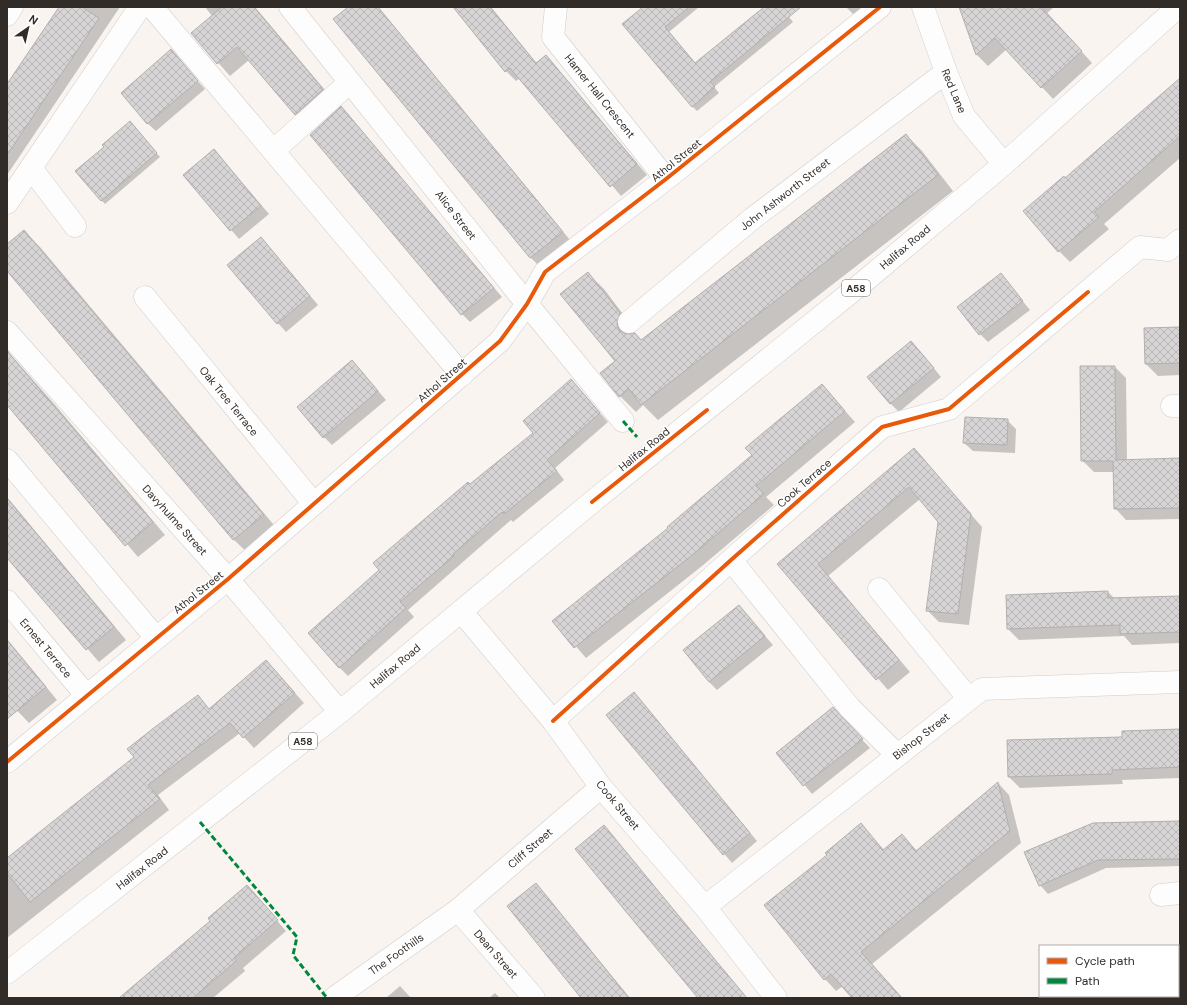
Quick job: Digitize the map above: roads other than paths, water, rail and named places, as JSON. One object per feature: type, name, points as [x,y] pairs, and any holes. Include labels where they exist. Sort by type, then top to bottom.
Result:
[{"type":"main road","points":[[7,15],[12,7]]},
{"type":"main road","points":[[7,203],[140,7]]},
{"type":"main road","points":[[152,7],[462,375]]},
{"type":"main road","name":"Alice Street","points":[[290,7],[527,304],[623,421]]},
{"type":"main road","name":"Hamer Hall Crescent","points":[[556,7],[553,37],[666,179]]},
{"type":"main road","name":"Athol Street","points":[[8,757],[228,579],[500,341],[527,304],[545,272],[666,179],[880,7]]},
{"type":"main road","name":"Red Lane","points":[[923,7],[946,72],[964,116],[1004,164]]},
{"type":"main road","name":"Halifax Road","points":[[7,974],[340,712],[592,502],[866,280],[1004,164],[1178,7]]},
{"type":"main road","name":"John Ashworth Street","points":[[629,322],[753,218],[946,72]]},
{"type":"main road","points":[[273,151],[350,82]]},
{"type":"main road","points":[[31,168],[75,226]]},
{"type":"main road","name":"Cook Terrace","points":[[553,721],[731,560],[882,427],[949,409],[1140,247],[1174,245]]},
{"type":"main road","name":"Oak Tree Terrace","points":[[145,297],[314,504]]},
{"type":"main road","name":"Davyhulme Street","points":[[7,332],[228,579],[340,712]]},
{"type":"main road","points":[[7,460],[156,638]]},
{"type":"main road","points":[[731,560],[850,708],[898,755]]},
{"type":"main road","points":[[879,589],[969,699]]},
{"type":"main road","name":"Ernest Terrace","points":[[7,601],[86,695]]},
{"type":"main road","name":"Cook Street","points":[[461,611],[553,721],[601,787],[705,907],[776,998]]},
{"type":"main road","name":"Bishop Street","points":[[705,907],[982,689],[1180,682]]},
{"type":"main road","name":"Cliff Street","points":[[458,910],[601,787]]},
{"type":"main road","name":"The Foothills","points":[[334,998],[458,910]]},
{"type":"main road","name":"Dean Street","points":[[458,910],[534,998]]}]
